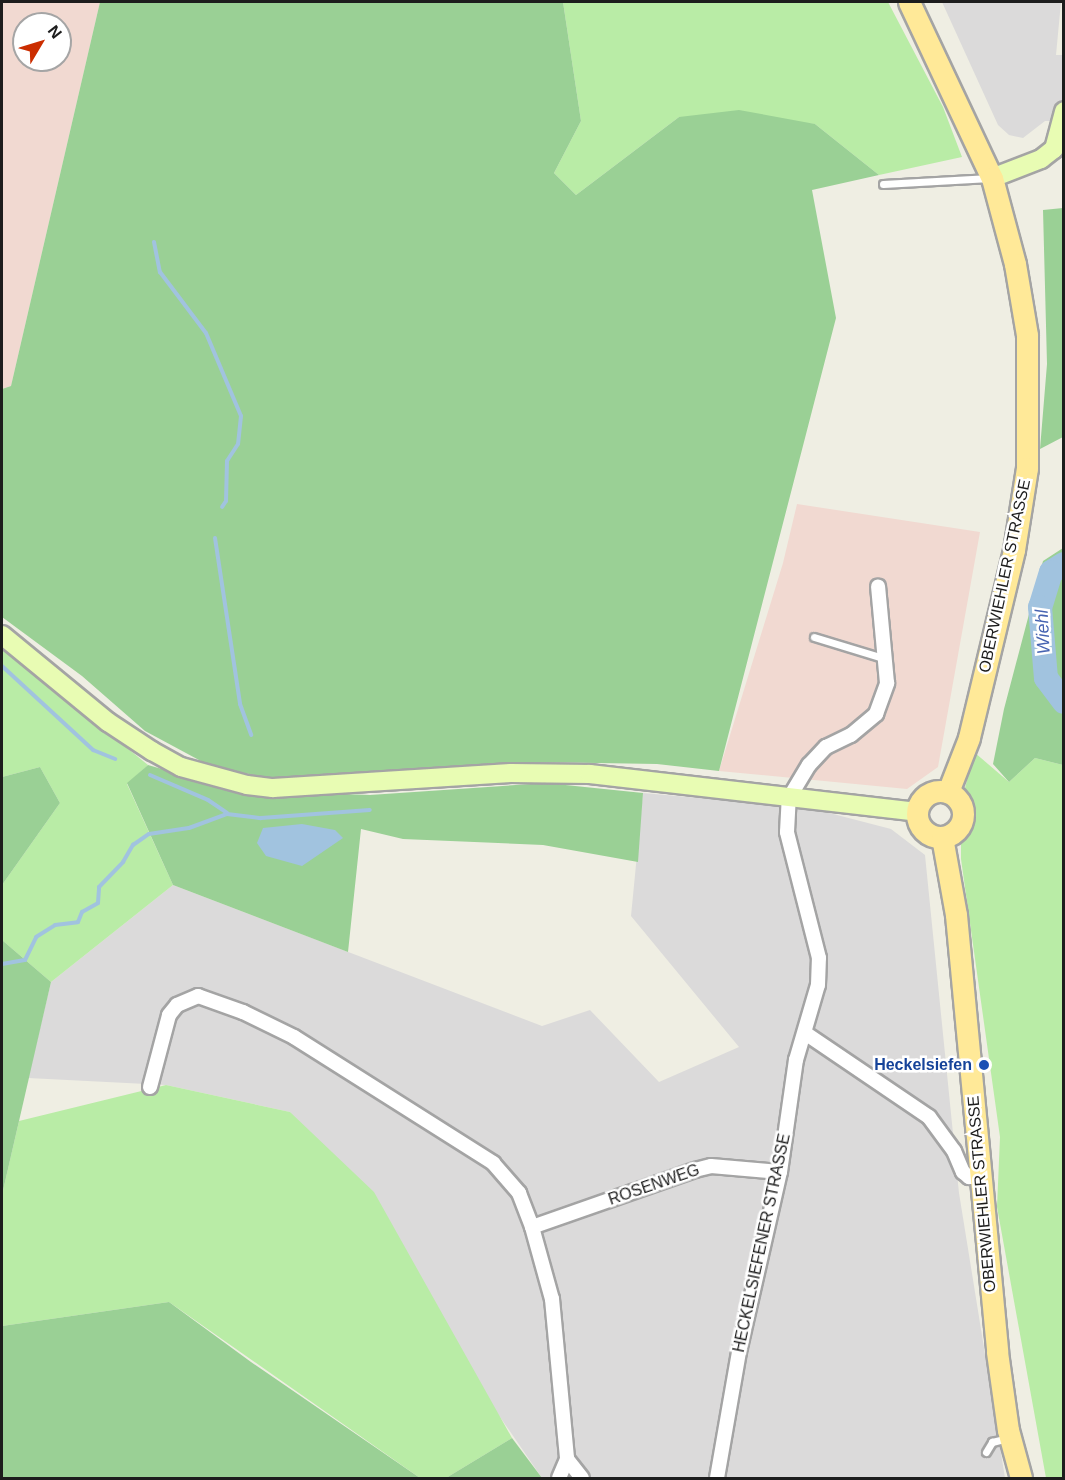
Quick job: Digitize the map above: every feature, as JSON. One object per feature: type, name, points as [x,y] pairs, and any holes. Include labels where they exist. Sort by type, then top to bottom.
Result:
[{"type":"main road","name":"OBERWIEHLER STRASSE","points":[[909,2],[992,178],[1015,264],[1027,335],[1027,468],[1014,550],[969,738],[948,792]]},
{"type":"main road","points":[[992,178],[1041,159],[1054,149],[1064,111]]},
{"type":"main road","points":[[2,635],[108,722],[152,751],[181,767],[247,785],[273,788],[511,772],[590,774],[917,812]]},
{"type":"main road","points":[[948,792],[960,802],[963,817],[956,830],[942,837],[922,829],[917,812],[926,795],[948,792]]},
{"type":"main road","name":"OBERWIEHLER STRASSE","points":[[942,837],[956,915],[997,1352],[1010,1438],[1021,1479]]},
{"type":"street","points":[[789,798],[809,765],[826,747],[850,735],[876,714],[887,683],[878,586]]},
{"type":"street","name":"HECKELSIEFENER STRASSE","points":[[717,1479],[741,1341],[780,1172],[796,1060],[818,985],[819,958],[786,832],[789,798]]},
{"type":"street","points":[[150,1087],[170,1015],[177,1005],[198,996],[243,1012],[294,1037],[398,1099],[493,1162],[519,1193],[532,1227],[552,1299],[567,1459],[559,1479]]},
{"type":"street","points":[[805,1033],[929,1117],[963,1172],[969,1177],[980,1177]]},
{"type":"street","name":"ROSENWEG","points":[[532,1227],[695,1170],[711,1167],[780,1172]]},
{"type":"street","points":[[567,1459],[582,1479]]},
{"type":"lane","points":[[883,184],[974,182],[992,178]]},
{"type":"lane","points":[[813,637],[886,659]]},
{"type":"lane","points":[[986,1452],[992,1442],[1010,1438]]},
{"type":"shaded area","points":[[2,2],[100,2],[11,386],[2,389]]},
{"type":"shaded area","points":[[942,2],[1061,2],[1056,55],[1063,55],[1063,121],[1045,121],[1023,138],[1009,135],[998,125]]},
{"type":"shaded area","points":[[797,504],[980,532],[938,767],[907,789],[719,771],[783,563]]},
{"type":"shaded area","points":[[643,793],[810,808],[891,829],[925,855],[959,1193],[1005,1478],[542,1478],[290,1112],[166,1085],[28,1078],[51,982],[173,885],[542,1026],[590,1010],[659,1082],[739,1047],[631,916]]},
{"type":"green space","points":[[100,2],[563,2],[581,121],[554,173],[576,195],[679,117],[739,110],[815,124],[879,175],[812,190],[836,318],[719,771],[657,764],[538,762],[302,784],[212,767],[145,731],[82,676],[2,617],[2,389],[11,386]]},
{"type":"green space","points":[[563,2],[888,2],[943,107],[962,157],[879,175],[815,124],[679,117],[576,195],[554,173],[581,121]]},
{"type":"green space","points":[[1063,208],[1063,437],[1040,449],[1047,364],[1043,210]]},
{"type":"green space","points":[[1063,548],[1063,765],[1035,758],[1009,782],[993,764],[1004,709],[1043,561]]},
{"type":"green space","points":[[2,646],[148,765],[127,784],[173,885],[51,982],[2,940],[2,885],[60,803],[40,767],[2,777]]},
{"type":"green space","points":[[974,752],[1009,782],[1035,758],[1063,765],[1063,1478],[1046,1478],[997,1207],[1000,1137],[961,859],[961,841],[975,821],[964,792]]},
{"type":"green space","points":[[148,765],[234,790],[370,795],[546,783],[643,793],[638,862],[543,845],[403,839],[361,829],[348,952],[173,885],[127,783]]},
{"type":"green space","points":[[40,767],[60,803],[2,885],[2,777]]},
{"type":"green space","points":[[2,940],[51,982],[2,1195]]},
{"type":"green space","points":[[166,1085],[290,1112],[374,1192],[512,1438],[446,1478],[420,1478],[169,1302],[2,1326],[2,1195],[19,1121]]},
{"type":"green space","points":[[169,1302],[251,1362],[420,1478],[2,1478],[2,1326]]},
{"type":"green space","points":[[512,1438],[542,1478],[446,1478]]},
{"type":"water","points":[[302,824],[335,830],[343,838],[302,866],[266,856],[257,843],[263,828]]},
{"type":"waterway","points":[[154,242],[160,272],[206,333],[241,416],[238,444],[227,461],[226,501],[222,507]]},
{"type":"waterway","points":[[215,538],[240,704],[251,735]]},
{"type":"waterway","name":"Wiehl","points":[[1064,564],[1051,572],[1040,607],[1046,678],[1064,702]]},
{"type":"waterway","points":[[2,666],[93,750],[115,759]]},
{"type":"waterway","points":[[150,775],[208,800],[227,813]]},
{"type":"waterway","points":[[2,964],[25,960],[36,937],[55,925],[78,922],[82,912],[98,903],[99,887],[123,862],[133,845],[149,834],[189,828],[227,814],[261,818],[370,810]]},
{"type":"place","name":"Heckelsiefen","points":[[984,1065]]}]
